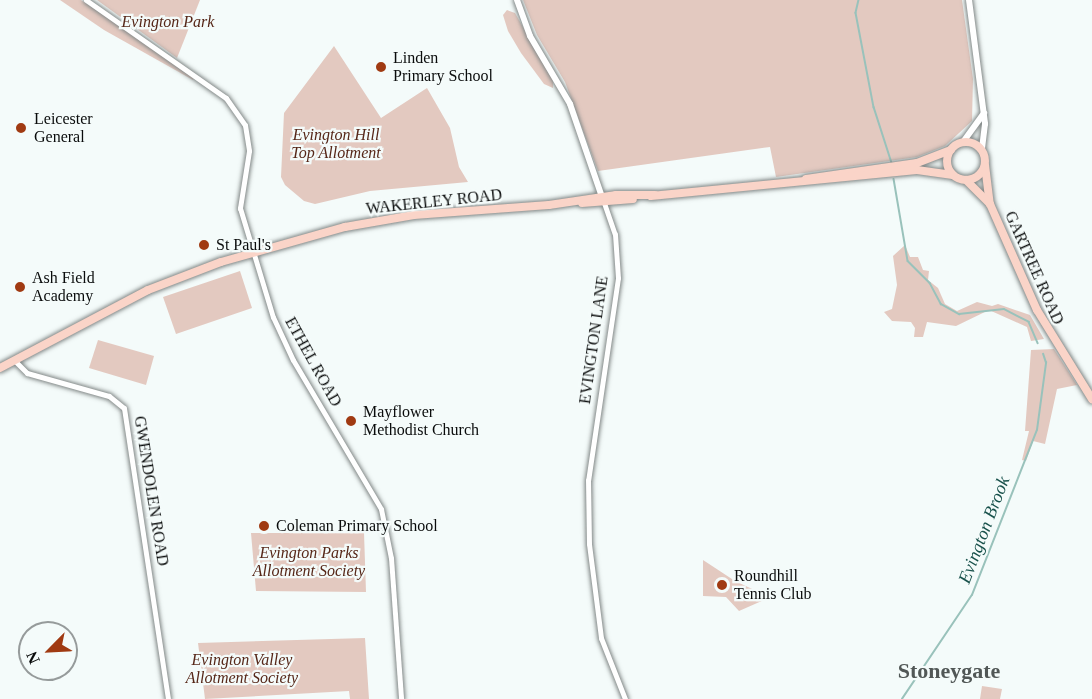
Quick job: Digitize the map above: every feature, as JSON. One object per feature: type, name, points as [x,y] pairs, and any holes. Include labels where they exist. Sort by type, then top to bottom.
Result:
[{"type":"highway","points":[[963,142],[982,150],[985,165],[977,177],[966,180],[953,175],[917,170],[793,182],[823,174],[917,163],[951,150],[963,142]]},
{"type":"highway","points":[[951,150],[947,161],[953,175]]},
{"type":"highway","name":"GARTREE ROAD","points":[[985,165],[990,204],[1054,343],[1092,399]]},
{"type":"highway","name":"GARTREE ROAD","points":[[966,180],[990,204]]},
{"type":"highway","name":"WAKERLEY ROAD","points":[[0,368],[132,296],[252,253],[379,220],[793,182]]},
{"type":"main road","name":"EVINGTON LANE","points":[[517,0],[530,36],[570,104],[603,199]]},
{"type":"main road","points":[[969,0],[984,112],[982,150]]},
{"type":"main road","points":[[963,142],[984,112]]},
{"type":"street","name":"ETHEL ROAD","points":[[86,0],[237,109],[249,143],[240,201],[252,253],[273,316],[293,360],[381,509],[391,558],[401,699]]},
{"type":"street","name":"EVINGTON LANE","points":[[603,199],[615,234],[618,278],[588,480],[589,544],[601,638],[625,699]]},
{"type":"street","name":"GWENDOLEN ROAD","points":[[15,361],[27,373],[109,396],[124,408],[168,699]]},
{"type":"green space","points":[[60,0],[81,0],[195,76],[193,80],[104,30]]},
{"type":"green space","name":"Evington Park","points":[[97,0],[200,0],[177,58]]},
{"type":"green space","points":[[523,0],[962,0],[973,79],[972,121],[945,146],[917,157],[776,177],[770,147],[598,171],[565,82],[537,35]]},
{"type":"green space","points":[[507,10],[515,13],[553,80],[553,88],[544,84],[508,31],[503,15]]},
{"type":"green space","name":"Evington Hill Top Allotment","points":[[334,46],[381,118],[427,88],[450,128],[459,167],[468,182],[370,191],[315,204],[304,201],[285,185],[281,177],[284,113]]},
{"type":"green space","points":[[905,245],[910,257],[918,257],[923,270],[929,271],[928,280],[938,288],[945,304],[957,311],[977,302],[992,306],[998,304],[1030,315],[1044,339],[1031,341],[1027,327],[989,310],[956,326],[927,322],[923,337],[914,337],[915,328],[911,322],[892,321],[884,312],[892,309],[897,285],[893,256]]},
{"type":"green space","points":[[240,271],[252,308],[176,334],[163,297]]},
{"type":"green space","points":[[98,340],[154,356],[146,385],[89,368]]},
{"type":"green space","points":[[1054,349],[1077,385],[1057,389],[1045,444],[1033,441],[1026,461],[1022,460],[1029,431],[1025,431],[1031,350]]},
{"type":"green space","name":"Evington Parks Allotment Society","points":[[251,533],[364,533],[366,592],[256,591]]},
{"type":"green space","name":"Roundhill Tennis Club","points":[[703,560],[735,581],[765,595],[764,600],[739,611],[726,597],[703,596]]},
{"type":"green space","name":"Evington Valley Allotment Society","points":[[365,638],[369,699],[350,699],[349,691],[205,699],[198,643]]},
{"type":"green space","points":[[982,686],[1002,689],[1000,699],[980,699]]},
{"type":"waterway","name":"Evington Brook","points":[[859,0],[856,13],[874,107],[892,163]]},
{"type":"waterway","name":"Evington Brook","points":[[894,179],[908,261],[930,283],[941,304],[959,314],[1004,309],[1029,322],[1038,343]]},
{"type":"waterway","name":"Evington Brook","points":[[902,699],[972,595],[1037,430],[1046,363],[1043,354]]},
{"type":"place","name":"Linden Primary School","points":[[381,67]]},
{"type":"place","name":"Leicester General","points":[[21,128]]},
{"type":"place","name":"St Paul's","points":[[204,245]]},
{"type":"place","name":"Ash Field Academy","points":[[20,287]]},
{"type":"place","name":"Mayflower Methodist Church","points":[[351,421]]},
{"type":"place","name":"Coleman Primary School","points":[[264,526]]},
{"type":"place","name":"Roundhill Tennis Club","points":[[722,585]]},
{"type":"district","name":"Stoneygate","points":[[949,671]]}]
